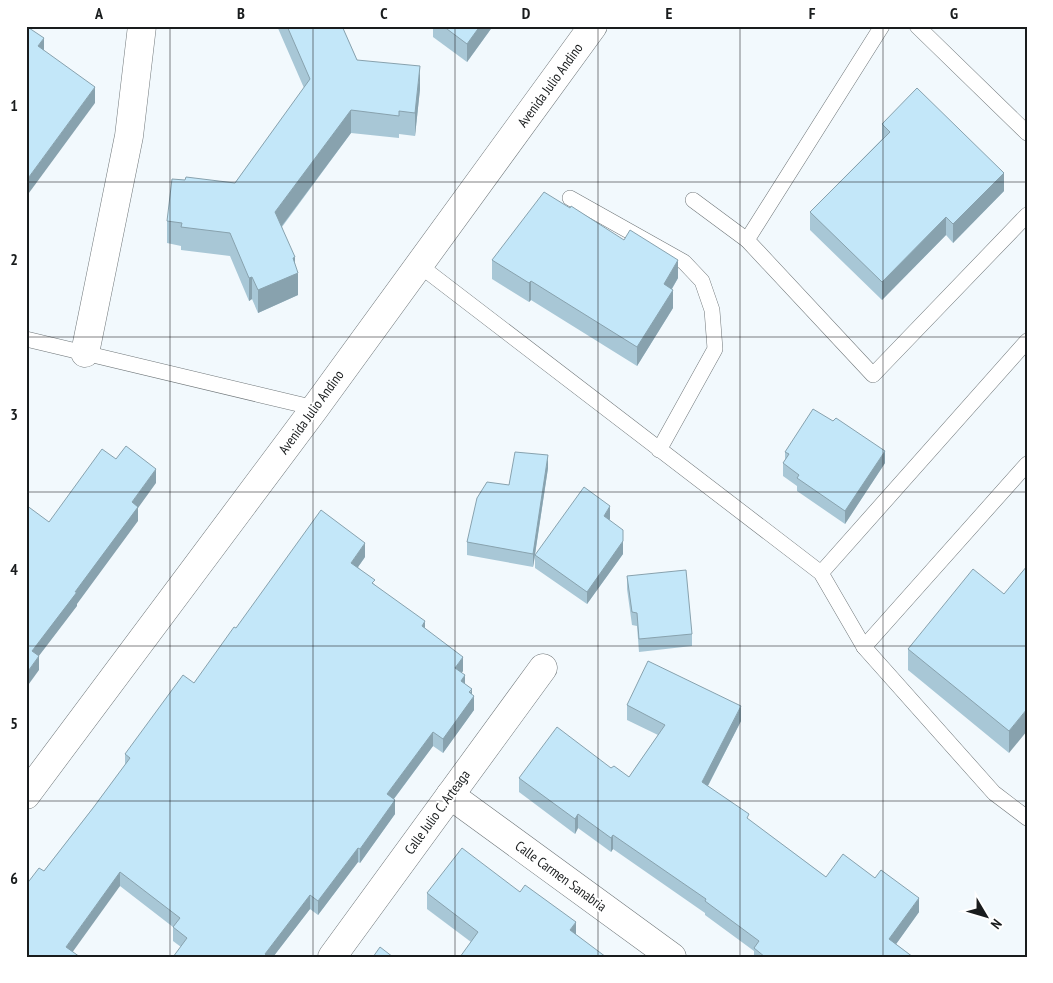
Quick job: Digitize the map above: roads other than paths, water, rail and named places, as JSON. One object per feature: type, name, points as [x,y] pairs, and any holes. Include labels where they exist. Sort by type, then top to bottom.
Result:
[{"type":"street","points":[[85,353],[129,136],[142,26]]},
{"type":"street","name":"Avenida Julio Andino","points":[[26,795],[315,408],[592,26]]},
{"type":"street","name":"Calle Julio C. Arteaga","points":[[332,957],[543,668]]},
{"type":"street","name":"Calle Carmen Sanabria","points":[[450,795],[672,957]]},
{"type":"lane","points":[[747,240],[882,26]]},
{"type":"lane","points":[[917,26],[1027,133]]},
{"type":"lane","points":[[570,198],[684,262],[702,281],[712,310],[715,349],[660,450]]},
{"type":"lane","points":[[693,200],[747,240],[873,375],[1027,215]]},
{"type":"lane","points":[[419,265],[821,573],[864,647],[994,793],[1027,818]]},
{"type":"lane","points":[[26,339],[315,408]]},
{"type":"lane","points":[[821,573],[1027,341]]},
{"type":"lane","points":[[864,647],[1027,464]]}]
